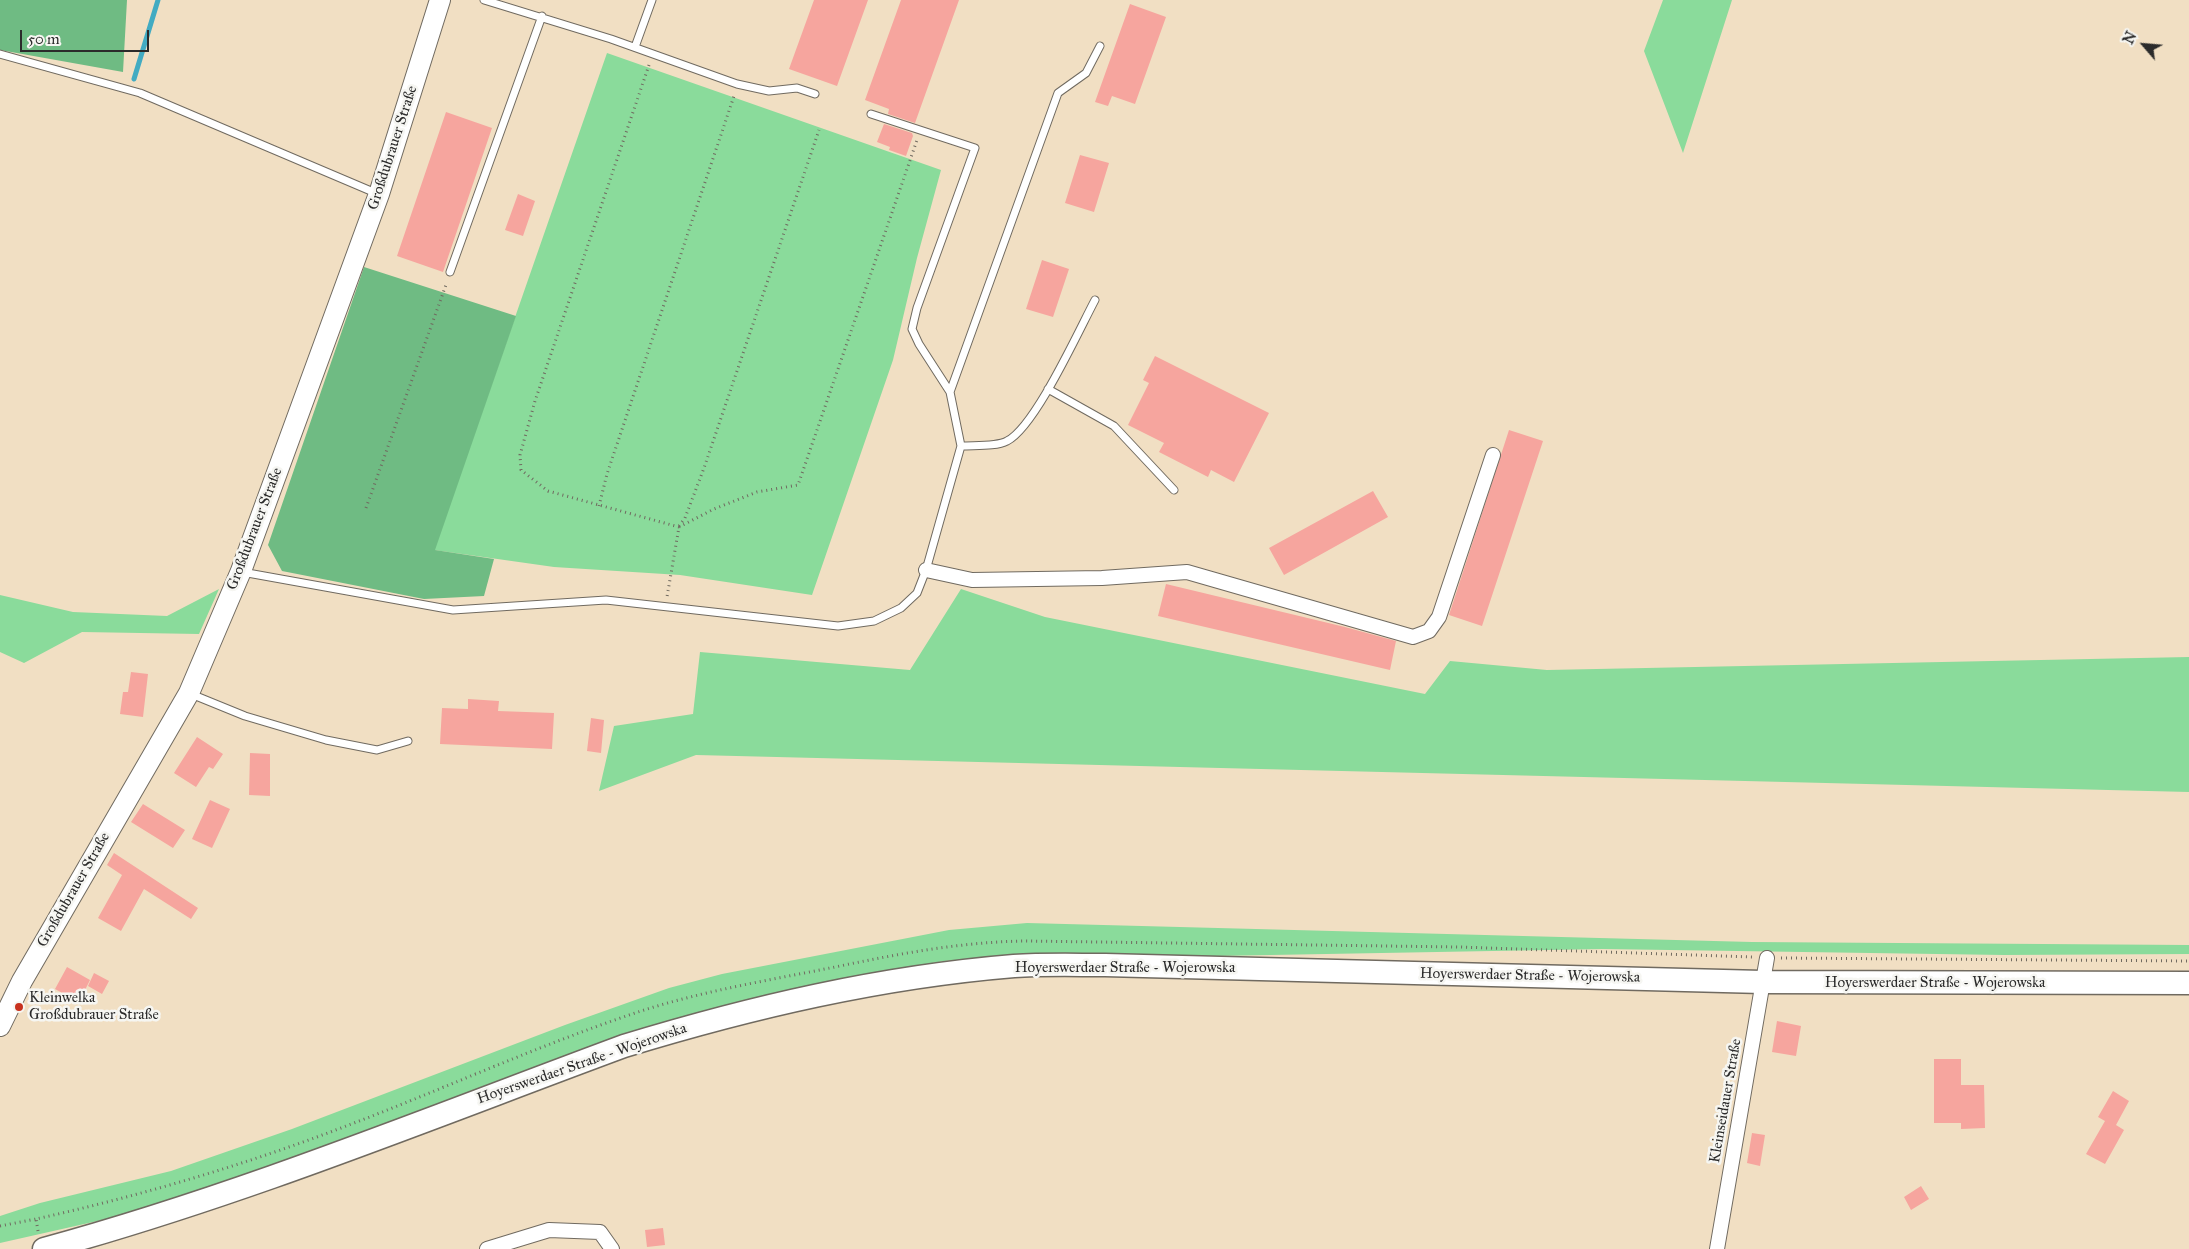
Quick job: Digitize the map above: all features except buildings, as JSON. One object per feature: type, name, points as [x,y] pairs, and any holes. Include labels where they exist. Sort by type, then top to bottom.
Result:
[{"type":"main road","name":"Großdubrauer Straße","points":[[0,1026],[22,980],[189,693],[241,571],[379,194],[440,0]]},
{"type":"main road","name":"Hoyerswerdaer Straße - Wojerowska","points":[[41,1241],[129,1226],[217,1197],[633,1043],[734,1013],[796,998],[922,976],[1015,966],[1105,965],[1762,982],[2189,983]]},
{"type":"street","points":[[926,570],[972,580],[1102,578],[1186,572],[1413,637],[1429,631],[1439,617],[1493,455]]},
{"type":"street","name":"Kleinseidauer Straße","points":[[1717,1249],[1766,958]]},
{"type":"street","points":[[487,1249],[549,1230],[600,1232],[612,1249]]},
{"type":"lane","points":[[484,0],[542,16],[737,84],[769,91],[797,88],[815,94]]},
{"type":"lane","points":[[635,47],[652,0]]},
{"type":"lane","points":[[450,272],[542,16]]},
{"type":"lane","points":[[950,392],[1058,93],[1086,73],[1100,46]]},
{"type":"lane","points":[[0,54],[140,93],[379,194]]},
{"type":"lane","points":[[241,571],[453,610],[606,600],[666,605],[838,626],[874,621],[901,608],[917,593],[926,570],[961,446],[950,392],[919,344],[912,329],[917,308],[975,148],[871,114]]},
{"type":"lane","points":[[961,446],[1005,443],[1019,433],[1048,389],[1095,300]]},
{"type":"lane","points":[[1048,389],[1114,426],[1174,490]]},
{"type":"lane","points":[[189,693],[245,716],[326,740],[377,750],[408,740]]},
{"type":"path","points":[[649,65],[535,401],[520,455],[521,470],[548,491],[679,526],[714,509],[757,492],[798,485],[920,130]]},
{"type":"path","points":[[599,506],[607,474],[734,96]]},
{"type":"path","points":[[666,605],[679,526],[685,518],[704,468],[819,130]]},
{"type":"path","points":[[366,508],[450,272]]},
{"type":"path","points":[[0,1226],[114,1202],[244,1161],[350,1125],[640,1012],[736,987],[915,951],[982,941],[1450,946],[1766,958],[2189,961]]},
{"type":"path","points":[[36,1219],[41,1241]]},
{"type":"green space","points":[[0,0],[127,0],[123,72],[0,50]]},
{"type":"green space","points":[[1663,0],[1732,0],[1683,153],[1644,51]]},
{"type":"green space","points":[[607,53],[941,170],[917,258],[893,360],[812,595],[680,575],[554,567],[434,550]]},
{"type":"green space","points":[[364,267],[516,316],[435,550],[494,559],[484,596],[424,599],[282,571],[268,545]]},
{"type":"green space","points":[[219,589],[199,634],[82,632],[24,663],[0,652],[0,595],[73,612],[167,616]]},
{"type":"green space","points":[[961,589],[1045,617],[1425,694],[1450,661],[1547,670],[2189,657],[2189,792],[696,755],[599,791],[614,726],[693,714],[700,652],[910,670]]},
{"type":"green space","points":[[1027,923],[1752,942],[2189,945],[2189,954],[2004,955],[1603,949],[1160,957],[1026,955],[944,961],[844,979],[133,1213],[0,1243],[0,1216],[40,1203],[171,1171],[292,1129],[565,1025],[669,988],[722,974],[949,930]]},
{"type":"waterway","points":[[134,79],[158,0]]},
{"type":"place","name":"Kleinwelka Großdubrauer Straße","points":[[19,1007]]}]
